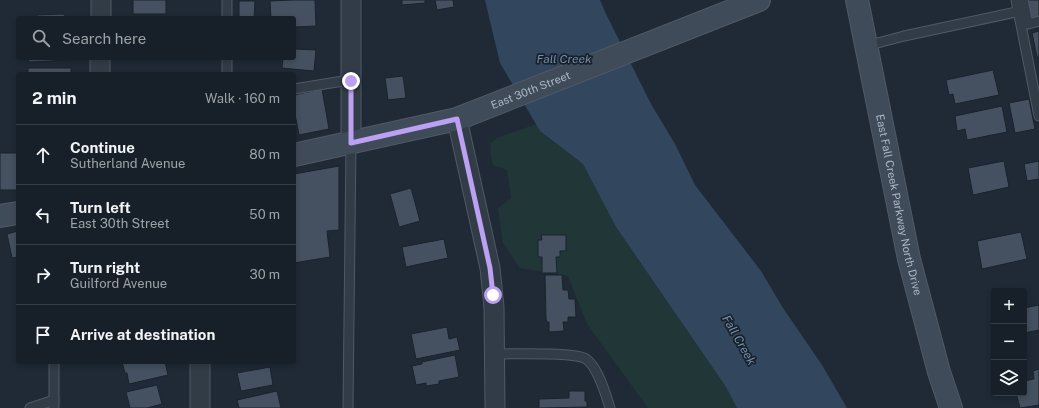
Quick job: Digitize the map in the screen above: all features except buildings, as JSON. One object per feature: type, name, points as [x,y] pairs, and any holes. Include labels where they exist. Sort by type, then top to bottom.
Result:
[{"type":"main road","name":"East 30th Street","points":[[296,155],[457,119],[757,0]]},
{"type":"main road","name":"East Fall Creek Parkway North Drive","points":[[857,0],[909,259],[939,372],[951,408]]},
{"type":"main road","points":[[0,216],[16,213]]},
{"type":"street","points":[[101,0],[101,16]]},
{"type":"street","points":[[351,0],[351,143]]},
{"type":"street","points":[[100,60],[100,72]]},
{"type":"street","points":[[457,119],[490,268],[494,307],[495,408]]},
{"type":"street","points":[[200,364],[200,408]]},
{"type":"lane","points":[[227,0],[227,16]]},
{"type":"lane","points":[[1016,0],[1028,24],[1039,21]]},
{"type":"lane","points":[[1023,0],[1022,11],[1039,116]]},
{"type":"lane","points":[[866,46],[904,36],[1022,11]]},
{"type":"lane","points":[[227,60],[227,72]]},
{"type":"lane","points":[[296,89],[351,81]]},
{"type":"lane","points":[[348,408],[351,143]]},
{"type":"lane","points":[[494,354],[569,355],[586,358],[601,382],[610,408]]},
{"type":"lane","points":[[30,408],[54,404],[54,364]]},
{"type":"green space","points":[[536,124],[540,131],[583,164],[616,227],[726,387],[737,408],[648,408],[587,324],[568,276],[520,268],[503,243],[498,208],[511,198],[507,170],[493,165],[490,151],[491,143],[497,138]]},
{"type":"water","name":"Fall Creek","points":[[485,0],[600,0],[651,104],[675,144],[695,185],[761,271],[783,308],[822,365],[847,408],[737,408],[726,387],[616,227],[583,164],[540,131],[500,63]]},
{"type":"route","points":[[351,81],[351,143],[457,119],[490,268],[493,295]]}]
